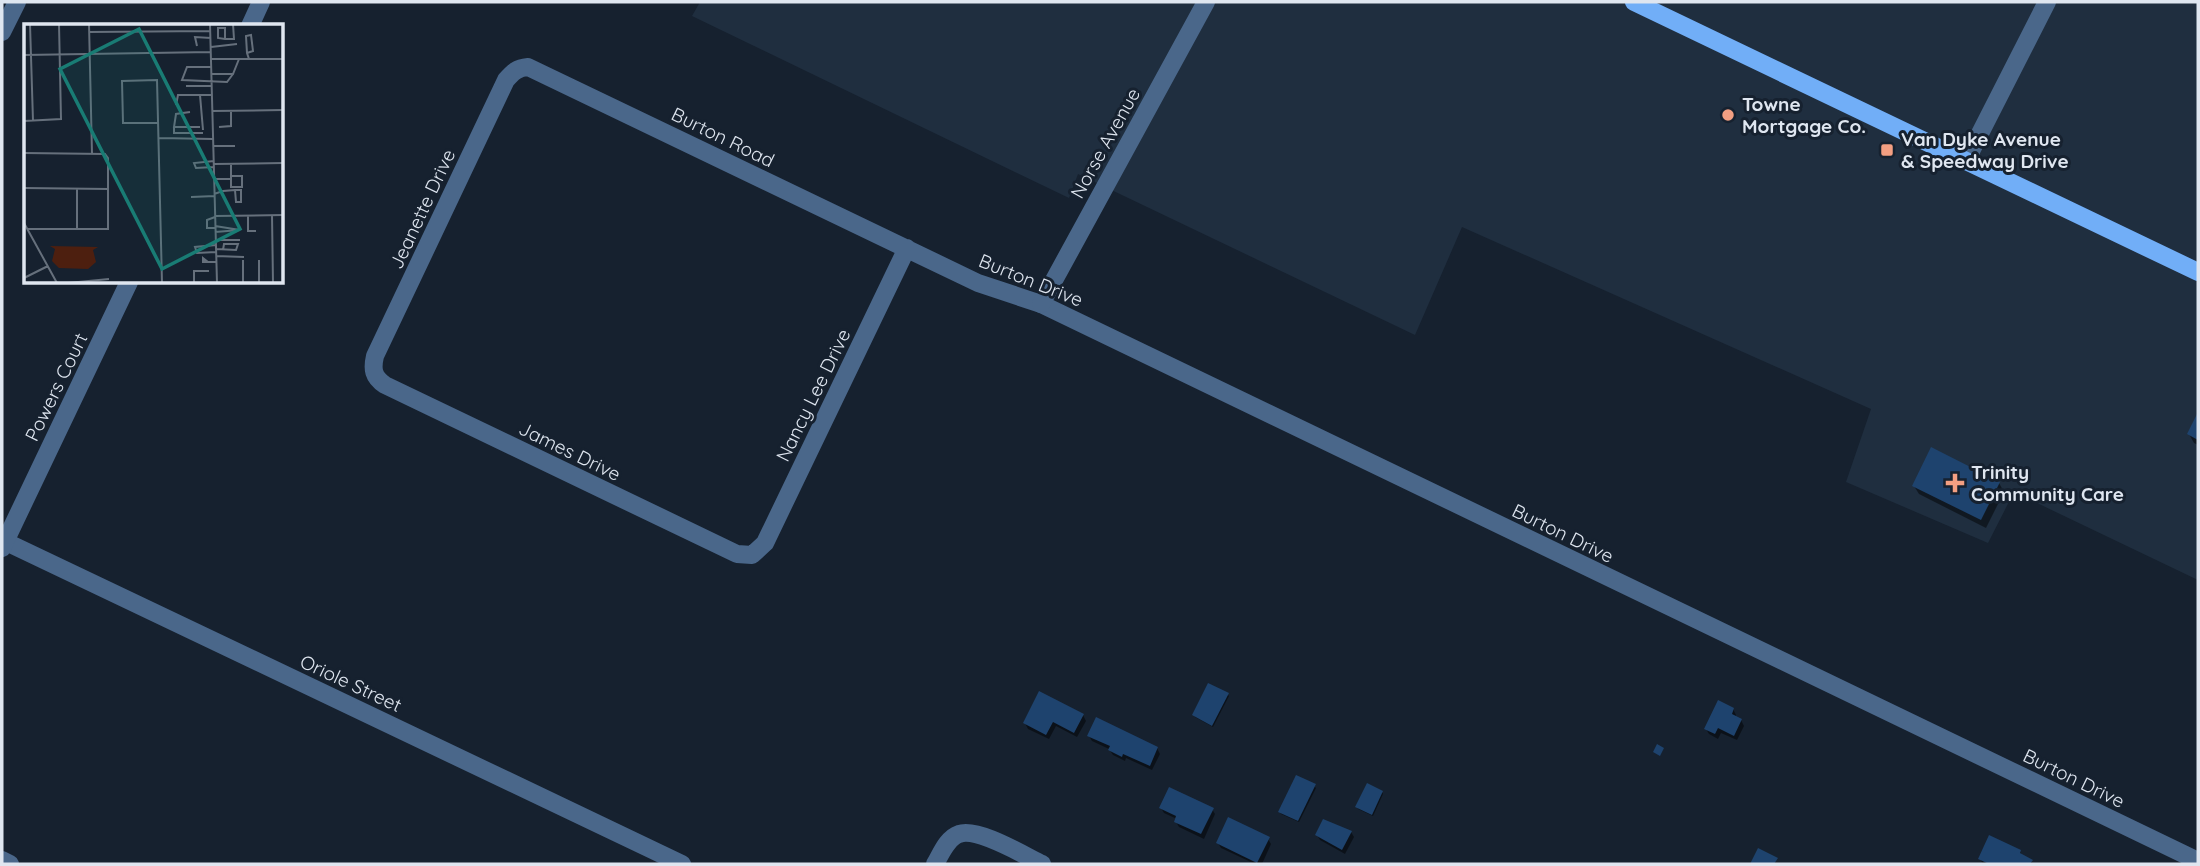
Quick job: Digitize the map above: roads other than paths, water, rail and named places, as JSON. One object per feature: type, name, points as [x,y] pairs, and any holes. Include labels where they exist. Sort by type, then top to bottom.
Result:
[{"type":"main road","points":[[1634,2],[2198,272]]},
{"type":"street","points":[[2,33],[17,2]]},
{"type":"street","points":[[251,24],[261,2]]},
{"type":"street","name":"Norse Avenue","points":[[1041,304],[1206,2]]},
{"type":"street","points":[[1966,161],[2047,2]]},
{"type":"street","name":"Burton Road","points":[[520,68],[535,70],[907,248]]},
{"type":"street","name":"Jeanette Drive","points":[[374,375],[375,356],[398,306],[506,80],[520,68]]},
{"type":"street","name":"Burton Drive","points":[[907,248],[978,283],[1041,304],[2198,861]]},
{"type":"street","name":"Nancy Lee Drive","points":[[752,555],[765,544],[907,248]]},
{"type":"street","name":"Powers Court","points":[[3,543],[128,284]]},
{"type":"street","name":"James Drive","points":[[374,375],[385,385],[724,548],[743,556],[752,555]]},
{"type":"street","name":"Oriole Street","points":[[3,543],[682,864]]},
{"type":"street","points":[[935,864],[958,834],[972,833],[1042,864]]},
{"type":"street","points":[[2,860],[10,864]]},
{"type":"place","name":"Towne Mortgage Co.","points":[[1728,115]]},
{"type":"place","name":"Van Dyke Avenue & Speedway Drive","points":[[1887,150]]},
{"type":"place","name":"Trinity Community Care","points":[[1955,483]]}]
